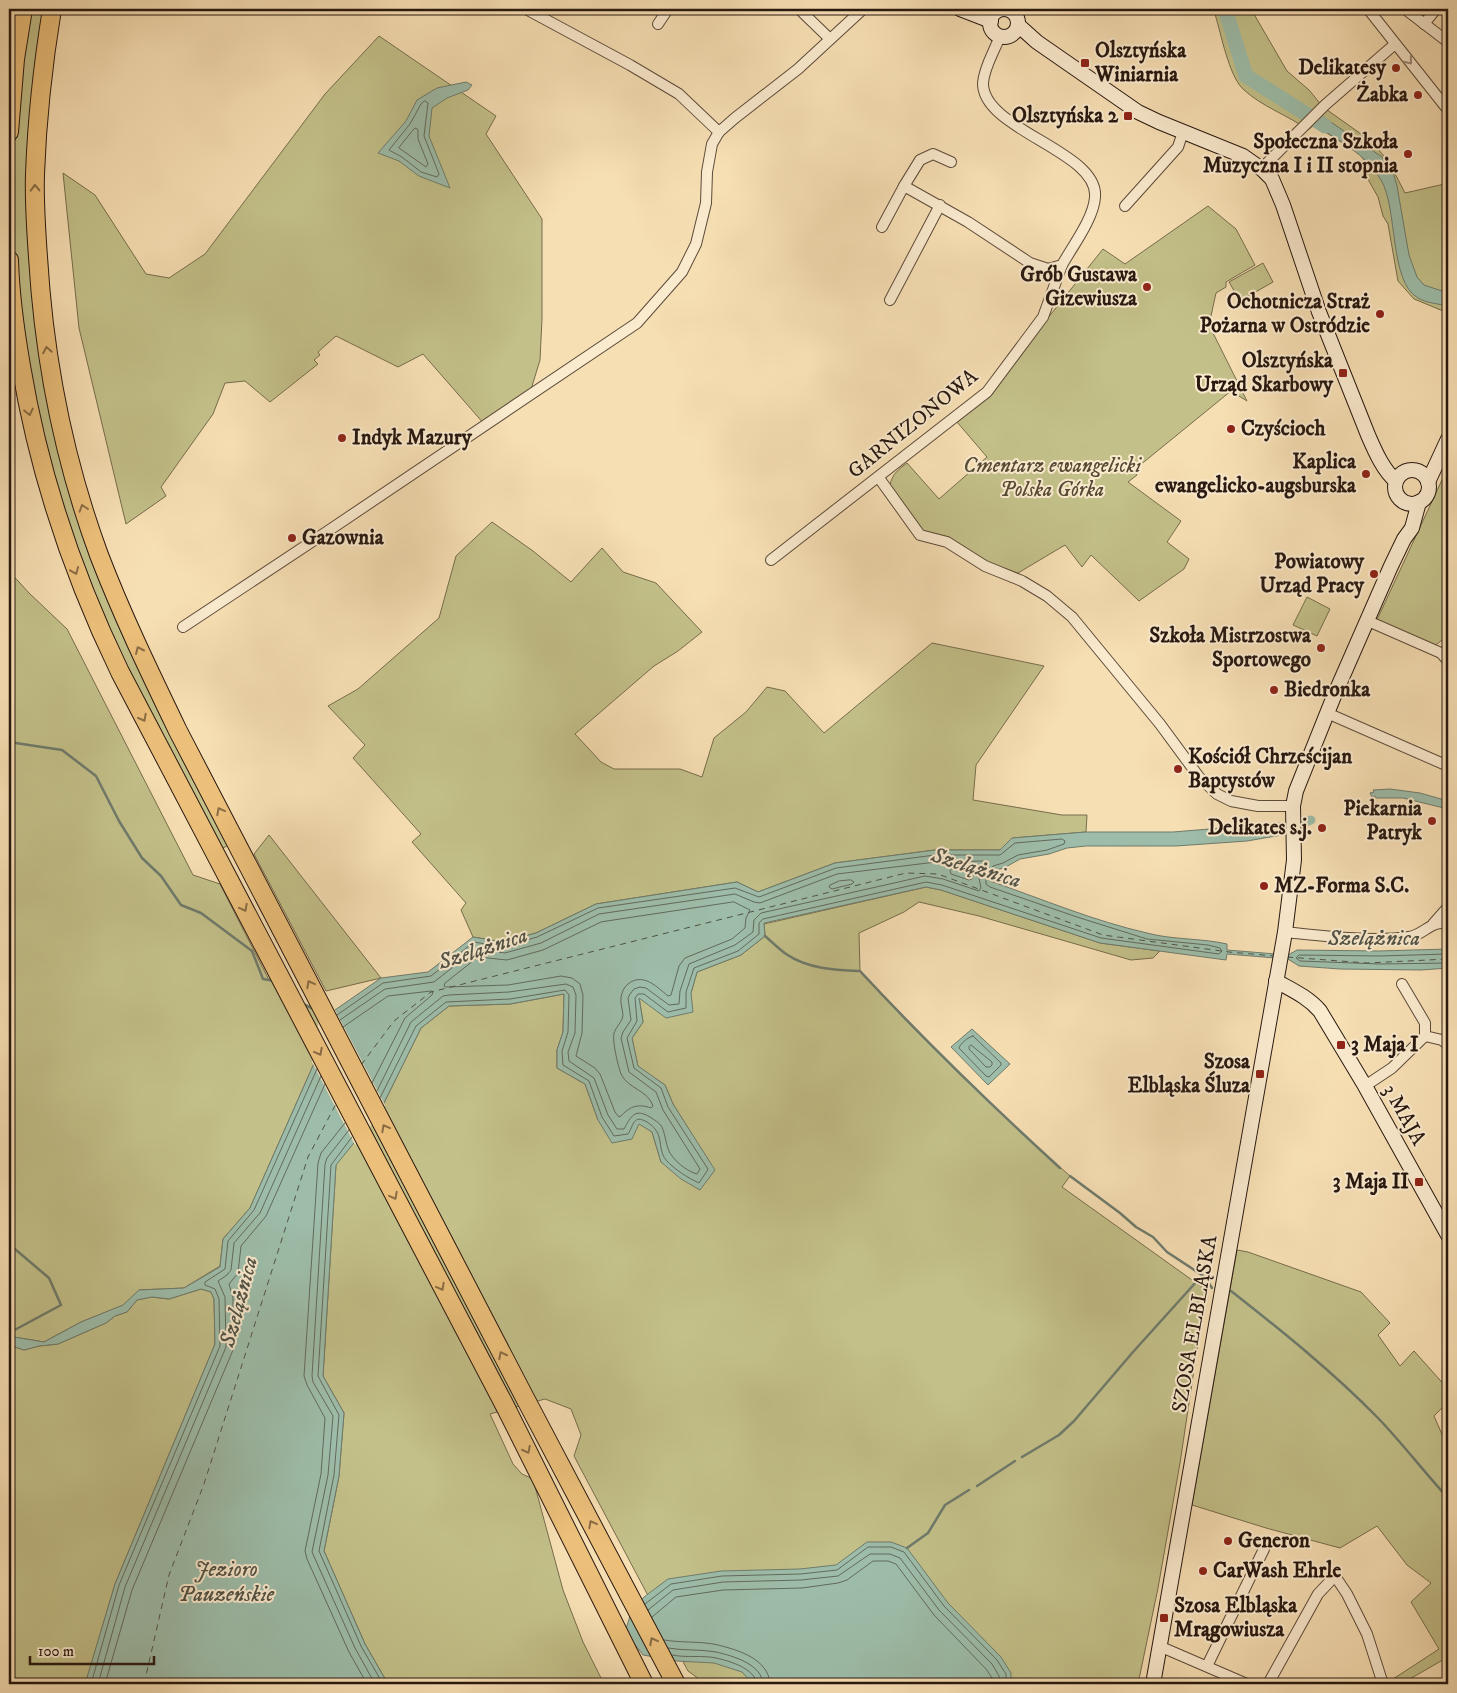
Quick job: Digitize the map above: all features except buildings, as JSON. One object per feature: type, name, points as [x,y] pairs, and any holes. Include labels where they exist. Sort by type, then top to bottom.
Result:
[{"type":"highway","points":[[9,132],[15,59],[23,9]]},
{"type":"highway","points":[[52,9],[38,117],[35,176],[40,290],[45,337],[68,455],[99,554],[143,660],[178,731],[676,1684]]},
{"type":"highway","points":[[9,260],[16,340],[28,410],[40,461],[71,561],[96,624],[504,1406],[644,1684]]},
{"type":"main road","points":[[960,9],[1005,18],[1138,112],[1243,156],[1263,170],[1272,180],[1278,191],[1319,312],[1376,454],[1400,477]]},
{"type":"main road","points":[[1424,477],[1441,456],[1448,440]]},
{"type":"main road","points":[[1412,470],[1424,477],[1428,491],[1426,496],[1414,503],[1402,500],[1397,495],[1395,488],[1400,477],[1412,470]]},
{"type":"main road","name":"SZOSA ELBLĄSKA","points":[[1153,1684],[1284,934],[1294,860],[1293,806],[1300,778],[1327,713],[1404,540],[1412,528],[1414,503]]},
{"type":"main road","name":"3 MAJA","points":[[1277,976],[1320,1011],[1446,1228]]},
{"type":"street","points":[[526,9],[630,65],[679,94],[719,132]]},
{"type":"street","points":[[658,24],[668,9]]},
{"type":"street","points":[[799,9],[830,39]]},
{"type":"street","points":[[183,627],[637,323],[682,272],[696,244],[706,204],[707,172],[712,144],[719,132],[734,118],[798,69],[864,9]]},
{"type":"street","points":[[1368,9],[1448,110]]},
{"type":"street","points":[[1405,9],[1448,42]]},
{"type":"street","points":[[1424,24],[1436,9]]},
{"type":"street","name":"GARNIZONOWA","points":[[772,560],[988,392],[1043,317],[1062,265],[1084,226],[1095,201],[1096,192],[1090,177],[1074,163],[1017,126],[993,107],[985,96],[983,82],[1005,18]]},
{"type":"street","points":[[1263,170],[1268,162],[1321,109],[1395,44]]},
{"type":"street","points":[[1125,206],[1178,147],[1183,132]]},
{"type":"street","points":[[882,227],[920,160],[933,154],[951,162]]},
{"type":"street","points":[[904,186],[968,222],[1030,263],[1048,269],[1062,265]]},
{"type":"street","points":[[890,300],[940,205]]},
{"type":"street","points":[[878,478],[920,535],[948,542],[985,566],[1022,580],[1047,596],[1072,617],[1160,724],[1199,777],[1217,794],[1231,801],[1258,806],[1293,806]]},
{"type":"street","points":[[1368,621],[1441,653],[1448,662]]},
{"type":"street","points":[[1327,713],[1448,766]]},
{"type":"street","points":[[1284,934],[1352,938],[1411,937],[1418,935],[1433,924],[1448,907]]},
{"type":"street","points":[[1433,924],[1448,924]]},
{"type":"street","points":[[1365,1086],[1392,1068],[1425,1036],[1425,1022],[1402,984]]},
{"type":"street","points":[[1425,1036],[1442,1040],[1448,1045]]},
{"type":"street","points":[[1207,1666],[1264,1549]]},
{"type":"street","points":[[1268,1684],[1318,1594],[1335,1576],[1367,1634],[1383,1684]]},
{"type":"street","points":[[1159,1646],[1246,1684]]},
{"type":"green space","points":[[29,9],[47,9],[33,120],[67,472],[231,844],[219,850],[94,603],[38,431],[16,290],[12,196],[15,118]]},
{"type":"green space","points":[[1211,9],[1251,9],[1287,71],[1309,90],[1323,107],[1371,141],[1389,162],[1405,193],[1448,184],[1448,313],[1414,299],[1398,281],[1388,224],[1383,216],[1378,197],[1360,165],[1365,161],[1359,153],[1314,125],[1308,130],[1258,101],[1243,89],[1238,83],[1230,65],[1215,14]]},
{"type":"green space","points":[[379,36],[496,116],[486,134],[542,219],[540,360],[529,396],[485,425],[423,354],[398,367],[336,336],[318,352],[320,355],[314,360],[318,364],[270,402],[245,381],[225,383],[213,414],[161,487],[166,496],[126,524],[79,328],[63,173],[95,195],[146,274],[169,278],[205,254],[325,94]]},
{"type":"green space","name":"Cmentarz ewangelicki Polska Górka","points":[[1208,206],[1236,229],[1255,265],[1226,282],[1226,287],[1216,293],[1209,325],[1247,401],[1231,391],[1134,470],[1137,475],[1128,482],[1181,521],[1167,542],[1189,559],[1184,569],[1139,601],[1091,555],[1082,567],[1065,545],[1018,573],[987,562],[949,537],[923,531],[890,485],[896,472],[907,463],[939,499],[987,457],[957,422],[991,396],[1047,319],[1103,249],[1125,264]]},
{"type":"green space","points":[[1263,263],[1273,282],[1240,301],[1229,282]]},
{"type":"green space","points":[[1448,467],[1448,635],[1431,649],[1375,624]]},
{"type":"green space","points":[[492,522],[533,551],[571,582],[602,548],[623,572],[656,583],[702,632],[678,651],[654,666],[575,734],[601,762],[614,769],[680,769],[702,777],[714,738],[746,712],[767,687],[785,691],[824,733],[932,643],[1044,666],[976,765],[973,800],[1062,815],[1087,815],[1086,832],[1013,838],[1000,850],[935,850],[835,863],[758,892],[737,882],[596,904],[536,933],[502,942],[473,937],[461,910],[466,903],[412,842],[421,834],[353,758],[365,745],[328,706],[358,689],[439,618],[456,556]]},
{"type":"green space","points":[[9,571],[67,629],[193,875],[220,884],[269,980],[277,982],[290,999],[328,1015],[316,1059],[250,1208],[223,1239],[220,1266],[184,1288],[139,1290],[124,1305],[81,1322],[44,1342],[14,1337],[9,1334]]},
{"type":"green space","points":[[1307,597],[1330,609],[1317,636],[1293,625]]},
{"type":"green space","points":[[269,835],[381,978],[326,991],[254,854]]},
{"type":"green space","points":[[926,887],[941,890],[1100,943],[1160,951],[1153,958],[1131,960],[979,916],[919,902],[904,912],[859,933],[860,972],[962,1076],[1070,1176],[1062,1187],[1206,1290],[1180,1463],[1158,1588],[1138,1684],[706,1684],[688,1671],[574,1456],[581,1435],[571,1409],[545,1399],[490,1414],[513,1464],[522,1474],[533,1479],[563,1590],[583,1642],[604,1684],[388,1684],[365,1644],[324,1551],[339,1476],[344,1413],[323,1376],[336,1164],[380,1111],[421,1028],[449,1006],[510,1004],[564,994],[563,1032],[557,1050],[557,1068],[585,1084],[598,1120],[639,1123],[652,1132],[661,1162],[714,1170],[673,1104],[665,1085],[638,1067],[632,1038],[643,1022],[639,997],[691,993],[697,972],[741,955],[765,936],[764,924]]},
{"type":"green space","points":[[1237,1250],[1248,1252],[1361,1292],[1390,1323],[1378,1335],[1400,1366],[1414,1351],[1448,1389],[1448,1402],[1434,1416],[1448,1448],[1448,1657],[1401,1684],[1387,1683],[1439,1649],[1411,1602],[1431,1583],[1407,1565],[1377,1526],[1340,1548],[1192,1505]]},
{"type":"green space","points":[[201,1289],[211,1292],[214,1299],[215,1344],[115,1584],[86,1683],[9,1684],[9,1345],[24,1350],[58,1344],[127,1312],[137,1300],[151,1297],[169,1299]]},
{"type":"water","points":[[466,82],[472,85],[468,90],[447,98],[432,108],[429,136],[450,188],[419,176],[399,161],[378,153],[406,121],[417,100],[437,88]]},
{"type":"water","points":[[1322,116],[1382,157],[1393,172],[1409,255],[1417,277],[1424,285],[1448,293],[1448,306],[1421,300],[1409,289],[1402,277],[1390,208],[1381,180],[1359,155],[1313,124]]},
{"type":"water","points":[[1390,789],[1420,793],[1448,801],[1448,809],[1403,798],[1376,798],[1375,796],[1372,797],[1370,793],[1374,792],[1373,790]]},
{"type":"water","name":"Jezioro Pauzeńskie","points":[[1282,823],[1282,835],[1247,841],[1176,846],[1086,846],[1067,848],[1049,854],[1020,859],[1004,868],[995,870],[990,881],[1127,928],[1157,935],[1227,944],[1227,950],[1288,955],[1297,950],[1379,951],[1448,949],[1448,968],[1421,970],[1340,969],[1299,966],[1288,959],[1227,954],[1226,960],[1100,943],[941,890],[926,887],[764,923],[765,936],[741,955],[697,972],[691,993],[693,1012],[666,1018],[639,998],[643,1022],[632,1038],[638,1066],[665,1085],[673,1104],[715,1170],[700,1190],[681,1179],[661,1162],[652,1132],[639,1124],[632,1139],[612,1143],[598,1120],[585,1084],[557,1068],[557,1050],[563,1032],[564,994],[510,1004],[449,1006],[421,1028],[380,1111],[336,1165],[323,1376],[344,1413],[339,1476],[324,1551],[365,1644],[388,1684],[85,1684],[115,1584],[215,1344],[214,1299],[211,1292],[201,1289],[169,1299],[152,1297],[137,1300],[127,1312],[115,1316],[106,1323],[58,1344],[24,1350],[9,1345],[9,1334],[14,1337],[44,1342],[81,1322],[123,1305],[139,1290],[184,1288],[220,1267],[223,1239],[250,1208],[316,1059],[322,1019],[381,978],[428,972],[473,937],[503,942],[536,933],[596,904],[737,882],[758,892],[835,863],[935,850],[1000,850],[1012,838],[1086,832],[1173,832]]},
{"type":"water","points":[[972,1029],[1010,1064],[988,1085],[951,1047]]},
{"type":"water","points":[[867,1542],[891,1542],[907,1548],[948,1603],[1001,1657],[1011,1673],[1011,1684],[753,1684],[742,1672],[714,1663],[677,1661],[643,1655],[625,1632],[632,1610],[644,1597],[668,1579],[721,1571],[800,1569],[836,1565]]},
{"type":"pier","points":[[334,1008],[385,1105],[382,1112],[355,1145],[312,1062],[319,1018]]},
{"type":"waterway","points":[[1225,9],[1246,76],[1325,126]]},
{"type":"waterway","points":[[9,742],[62,750],[96,776],[119,821],[142,858],[161,876],[181,905],[201,913],[252,951],[263,979],[275,981]]},
{"type":"waterway","points":[[1272,832],[1282,831],[1311,820]]},
{"type":"waterway","points":[[765,936],[786,954],[803,963],[831,969],[860,971],[958,1072],[1060,1168]]},
{"type":"waterway","points":[[303,1004],[314,1009]]},
{"type":"waterway","points":[[1070,1176],[1136,1227],[1153,1237],[1167,1252],[1205,1277],[1212,1288]]},
{"type":"waterway","points":[[9,1244],[49,1278],[61,1305],[9,1333]]},
{"type":"waterway","points":[[1022,1457],[1059,1435],[1074,1421],[1197,1281],[1205,1277]]},
{"type":"waterway","points":[[1231,1291],[1307,1352],[1361,1401],[1448,1498]]},
{"type":"waterway","points":[[977,1486],[1015,1461]]},
{"type":"waterway","points":[[907,1548],[928,1533],[945,1505],[969,1490]]},
{"type":"ferry route","points":[[361,1065],[394,1021],[431,992],[906,873],[938,874],[1103,935],[1229,952],[1275,956]]},
{"type":"ferry route","points":[[1287,957],[1367,963],[1448,959]]},
{"type":"ferry route","points":[[144,1684],[169,1575],[204,1484],[308,1157],[337,1102]]},
{"type":"place","name":"Olsztyńska Winiarnia","points":[[1085,63]]},
{"type":"place","name":"Delikatesy","points":[[1396,68]]},
{"type":"place","name":"Żabka","points":[[1418,95]]},
{"type":"place","name":"Olsztyńska 2","points":[[1128,116]]},
{"type":"place","name":"Społeczna Szkoła Muzyczna I i II stopnia","points":[[1408,154]]},
{"type":"place","name":"Grób Gustawa Gizewiusza","points":[[1147,287]]},
{"type":"place","name":"Ochotnicza Straż Pożarna w Ostródzie","points":[[1380,314]]},
{"type":"place","name":"Olsztyńska Urząd Skarbowy","points":[[1343,373]]},
{"type":"place","name":"Czyścioch","points":[[1231,429]]},
{"type":"place","name":"Indyk Mazury","points":[[342,438]]},
{"type":"place","name":"Kaplica ewangelicko-augsburska","points":[[1366,474]]},
{"type":"place","name":"Gazownia","points":[[292,538]]},
{"type":"place","name":"Powiatowy Urząd Pracy","points":[[1374,574]]},
{"type":"place","name":"Szkoła Mistrzostwa Sportowego","points":[[1321,648]]},
{"type":"place","name":"Biedronka","points":[[1274,690]]},
{"type":"place","name":"Kościół Chrześcijan Baptystów","points":[[1178,769]]},
{"type":"place","name":"Piekarnia Patryk","points":[[1432,821]]},
{"type":"place","name":"Delikates s.j.","points":[[1322,828]]},
{"type":"place","name":"MZ-Forma S.C.","points":[[1264,886]]},
{"type":"place","name":"3 Maja I","points":[[1341,1045]]},
{"type":"place","name":"Szosa Elbląska Śluza","points":[[1260,1074]]},
{"type":"place","name":"3 Maja II","points":[[1419,1182]]},
{"type":"place","name":"Generon","points":[[1228,1541]]},
{"type":"place","name":"CarWash Ehrle","points":[[1203,1571]]},
{"type":"place","name":"Szosa Elbląska Mrągowiusza","points":[[1164,1618]]},
{"type":"water label","name":"Szelążnica","points":[[976,868]]},
{"type":"water label","name":"Szelążnica","points":[[1374,938]]},
{"type":"water label","name":"Szelążnica","points":[[483,949]]},
{"type":"water label","name":"Szelążnica","points":[[239,1302]]}]
